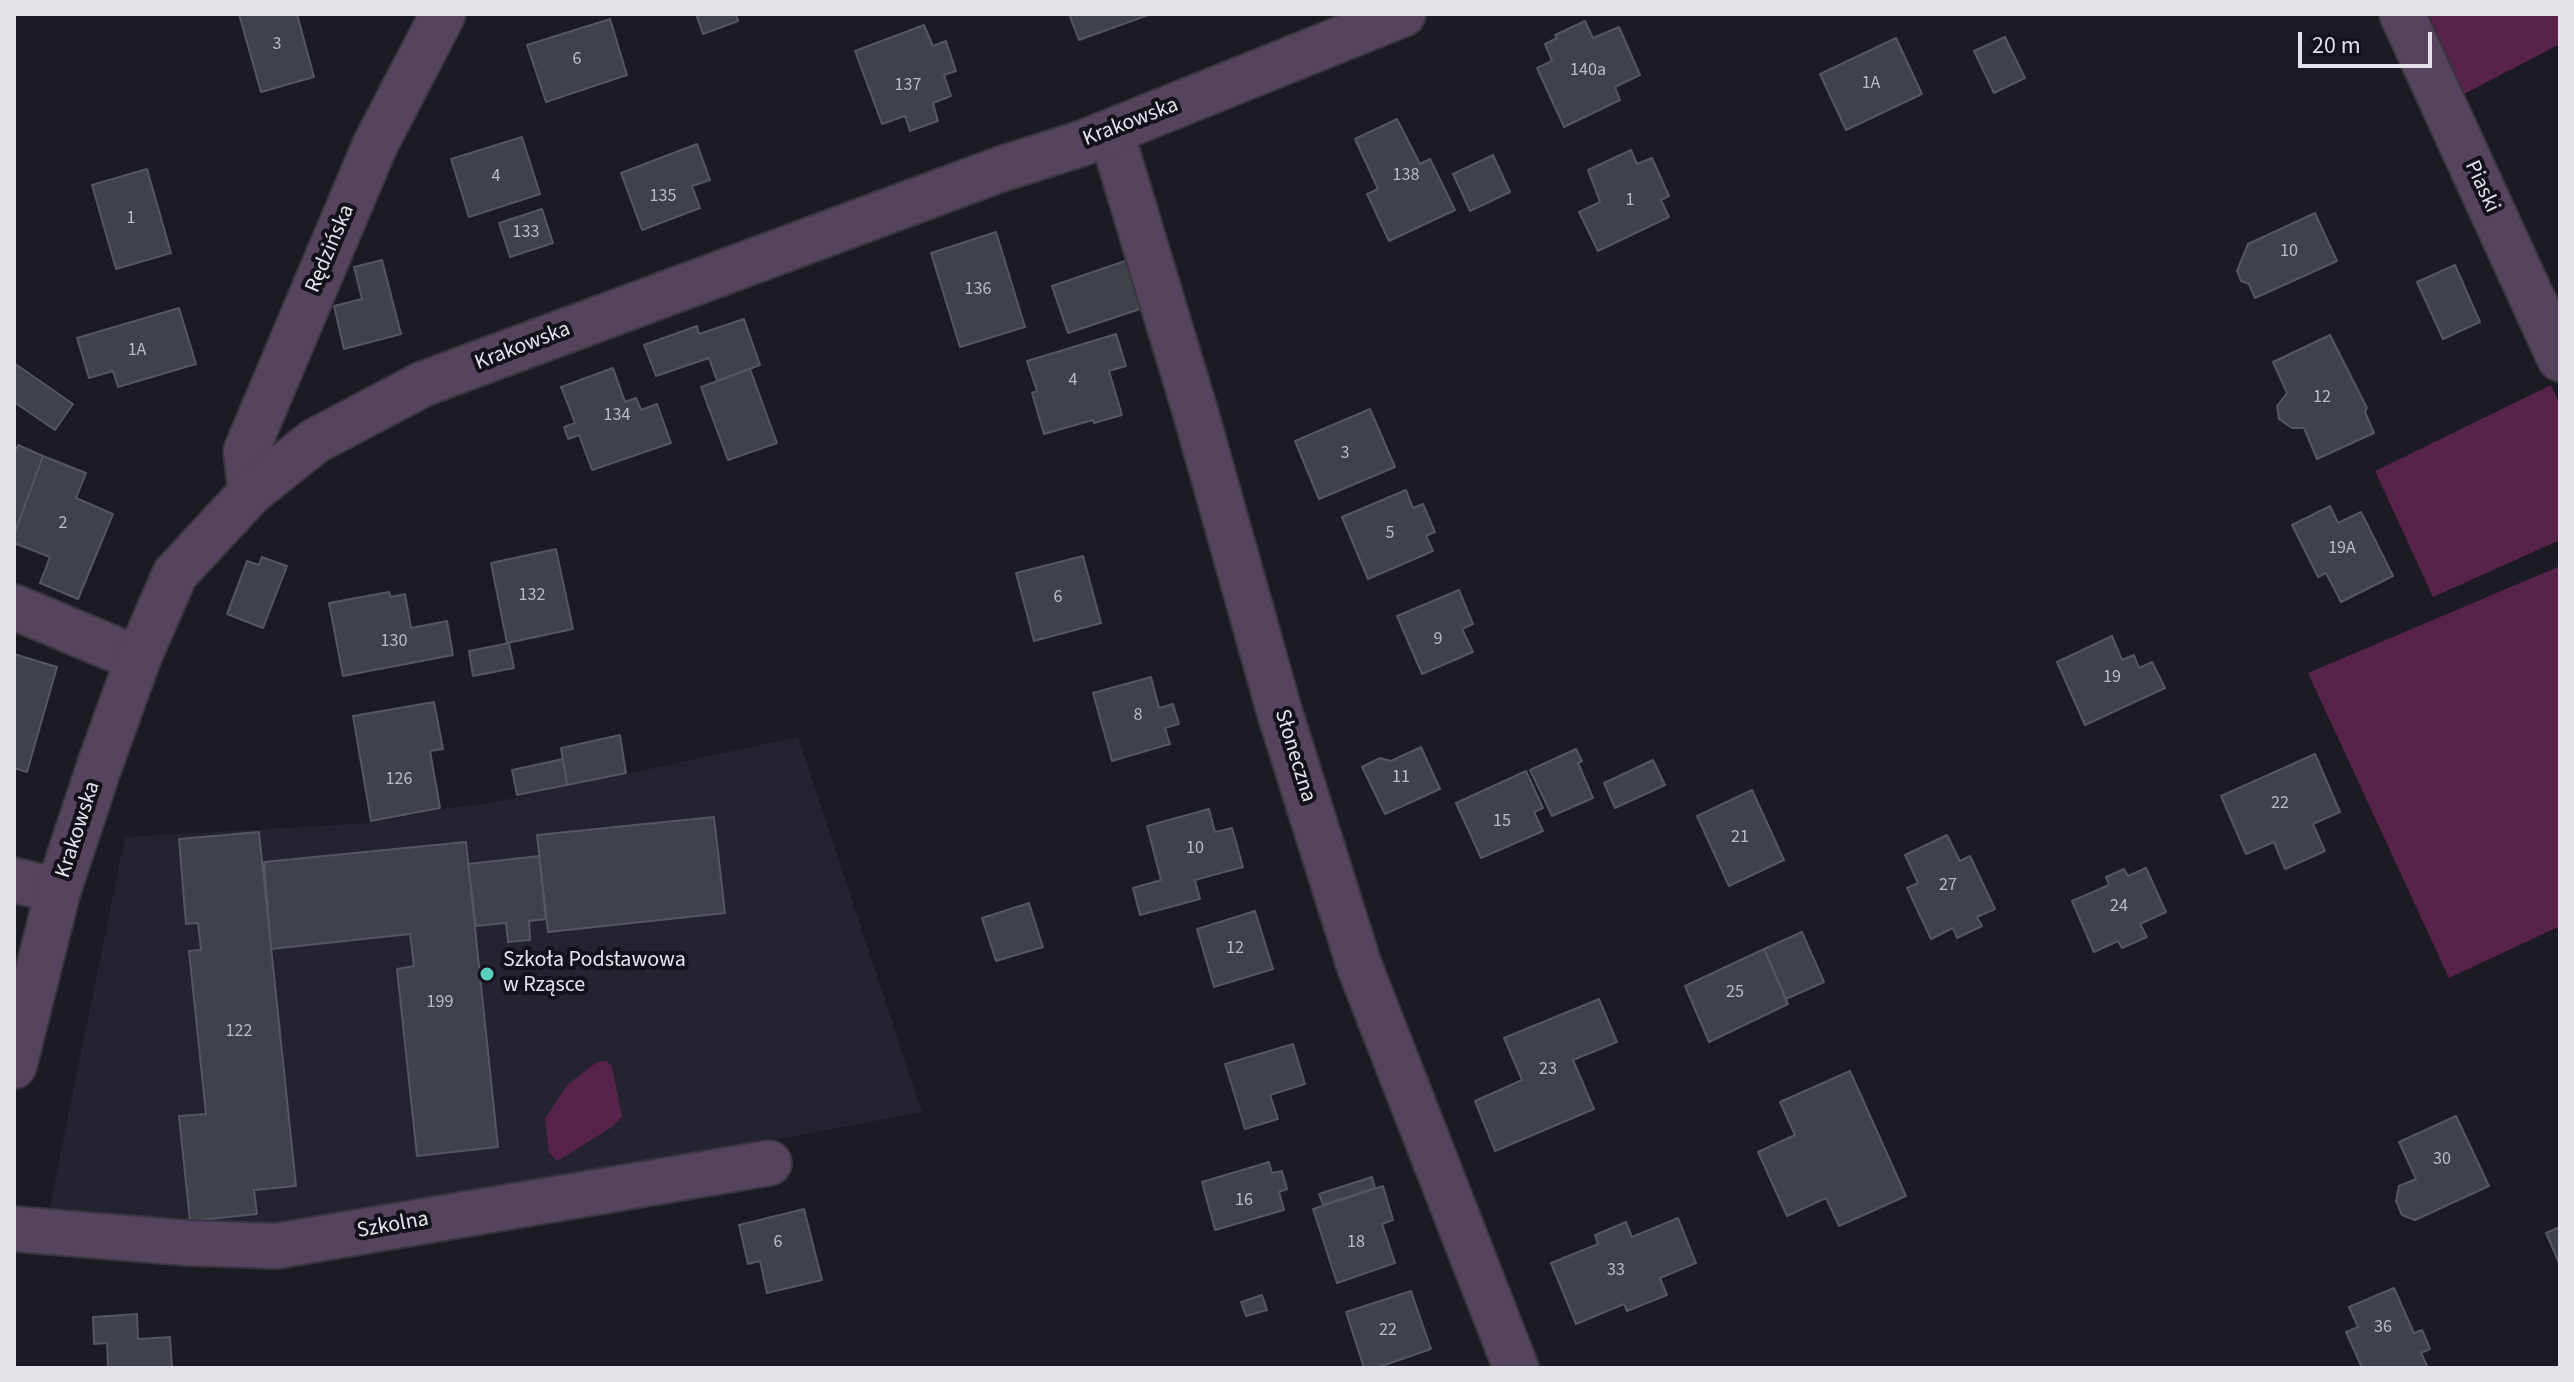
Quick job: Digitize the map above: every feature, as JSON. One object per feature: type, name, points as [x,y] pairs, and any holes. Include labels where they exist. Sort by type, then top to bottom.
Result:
[{"type":"street","name":"Rędzińska","points":[[251,492],[246,451],[375,145],[443,14]]},
{"type":"street","name":"Krakowska","points":[[14,1066],[58,891],[138,659],[175,574],[251,492],[315,441],[423,384],[1001,169],[1111,132],[1403,14]]},
{"type":"street","name":"Piaski","points":[[2402,14],[2560,359]]},
{"type":"street","name":"Słoneczna","points":[[1111,132],[1279,710],[1359,965],[1516,1368]]},
{"type":"street","points":[[14,607],[138,659]]},
{"type":"street","points":[[14,880],[58,891]]},
{"type":"street","name":"Szkolna","points":[[14,1229],[188,1243],[276,1246],[769,1163]]},
{"type":"shaded area","points":[[2429,14],[2560,14],[2560,44],[2462,95]]},
{"type":"shaded area","points":[[2551,385],[2560,405],[2560,540],[2433,597],[2375,471]]},
{"type":"shaded area","points":[[2560,566],[2560,926],[2449,978],[2308,673]]},
{"type":"shaded area","name":"Szkoła Podstawowa w Rząsce","points":[[798,737],[922,1112],[589,1175],[270,1225],[194,1226],[48,1214],[125,837],[371,823],[491,803]]},
{"type":"shaded area","points":[[607,1061],[612,1067],[622,1117],[612,1127],[557,1161],[549,1152],[545,1119],[567,1085],[597,1062]]},
{"type":"building","points":[[239,14],[297,14],[314,77],[261,92]]},
{"type":"building","points":[[696,14],[736,14],[738,21],[703,34]]},
{"type":"building","points":[[1069,14],[1151,14],[1079,40]]},
{"type":"building","points":[[610,19],[627,75],[546,102],[527,45]]},
{"type":"building","points":[[1585,21],[1593,38],[1619,27],[1640,75],[1615,87],[1620,100],[1564,127],[1537,68],[1552,61],[1545,44],[1557,38],[1555,35]]},
{"type":"building","points":[[924,25],[933,46],[946,41],[956,71],[944,75],[951,96],[933,103],[938,121],[910,131],[905,116],[882,124],[855,51]]},
{"type":"building","points":[[2005,37],[2025,78],[1994,93],[1974,51]]},
{"type":"building","points":[[1896,38],[1922,94],[1846,130],[1820,74]]},
{"type":"building","points":[[1397,119],[1420,164],[1430,159],[1455,210],[1389,241],[1367,194],[1378,189],[1355,139]]},
{"type":"building","points":[[522,137],[540,194],[469,217],[451,159]]},
{"type":"building","points":[[697,144],[710,180],[692,186],[700,208],[642,230],[621,173]]},
{"type":"building","points":[[1631,150],[1637,164],[1652,158],[1669,196],[1661,200],[1669,217],[1598,251],[1579,212],[1600,202],[1588,170]]},
{"type":"building","points":[[1493,155],[1510,192],[1470,211],[1453,174]]},
{"type":"building","points":[[147,169],[171,253],[116,269],[92,185]]},
{"type":"building","points":[[542,209],[553,243],[510,257],[499,223]]},
{"type":"building","points":[[2315,213],[2337,261],[2255,298],[2249,284],[2241,281],[2237,271],[2248,244]]},
{"type":"building","points":[[996,232],[1025,327],[960,347],[931,253]]},
{"type":"building","points":[[382,260],[401,334],[344,349],[334,306],[362,299],[354,267]]},
{"type":"building","points":[[1128,260],[1143,308],[1068,333],[1052,286]]},
{"type":"building","points":[[2455,265],[2480,322],[2443,339],[2417,282]]},
{"type":"building","points":[[179,308],[196,364],[118,387],[113,371],[89,378],[77,338]]},
{"type":"building","points":[[744,319],[760,365],[717,381],[709,358],[656,376],[644,345],[697,326],[699,334]]},
{"type":"building","points":[[1116,334],[1126,366],[1109,371],[1122,415],[1044,434],[1032,393],[1037,391],[1027,361]]},
{"type":"building","points":[[2330,335],[2367,408],[2365,412],[2374,433],[2317,459],[2304,428],[2292,428],[2279,419],[2277,406],[2287,393],[2273,362]]},
{"type":"building","points":[[14,363],[73,404],[55,430],[14,402]]},
{"type":"building","points":[[613,368],[625,402],[636,398],[641,410],[657,404],[671,443],[592,470],[579,435],[568,439],[564,427],[575,423],[561,387]]},
{"type":"building","points":[[750,369],[777,443],[728,460],[701,387]]},
{"type":"building","points":[[1370,409],[1395,467],[1319,499],[1295,441]]},
{"type":"building","points":[[18,445],[43,456],[14,535],[14,455]]},
{"type":"building","points":[[43,456],[86,473],[76,498],[113,514],[78,599],[40,583],[50,557],[14,543],[14,535]]},
{"type":"building","points":[[1406,490],[1413,508],[1423,504],[1435,532],[1426,536],[1433,551],[1368,579],[1342,517]]},
{"type":"building","points":[[2330,506],[2338,523],[2361,512],[2393,576],[2341,602],[2326,573],[2318,577],[2292,525]]},
{"type":"building","points":[[556,549],[573,629],[507,643],[491,563]]},
{"type":"building","points":[[1083,556],[1101,623],[1034,641],[1016,573]]},
{"type":"building","points":[[262,557],[287,566],[263,628],[227,614],[247,561],[259,565]]},
{"type":"building","points":[[1459,590],[1473,624],[1462,629],[1473,652],[1422,674],[1397,616]]},
{"type":"building","points":[[389,592],[391,597],[405,594],[411,628],[447,621],[453,655],[343,676],[329,603]]},
{"type":"building","points":[[2112,636],[2122,660],[2134,655],[2139,668],[2152,662],[2165,688],[2085,725],[2057,662]]},
{"type":"building","points":[[509,643],[514,668],[473,676],[469,651]]},
{"type":"building","points":[[14,654],[57,667],[27,772],[14,768]]},
{"type":"building","points":[[1151,677],[1159,708],[1173,704],[1179,724],[1165,728],[1170,744],[1112,761],[1093,693]]},
{"type":"building","points":[[434,702],[443,749],[430,751],[440,808],[371,821],[353,716]]},
{"type":"building","points":[[620,735],[626,773],[567,785],[561,748]]},
{"type":"building","points":[[1421,747],[1440,789],[1385,814],[1362,767],[1380,758],[1391,761]]},
{"type":"building","points":[[1576,749],[1582,761],[1578,763],[1593,798],[1552,816],[1530,770]]},
{"type":"building","points":[[2315,754],[2340,812],[2313,824],[2325,851],[2285,869],[2274,842],[2246,854],[2221,796]]},
{"type":"building","points":[[563,759],[567,785],[517,795],[512,770]]},
{"type":"building","points":[[1653,760],[1665,785],[1615,808],[1604,783]]},
{"type":"building","points":[[1526,771],[1543,808],[1534,812],[1543,831],[1481,858],[1456,803]]},
{"type":"building","points":[[1752,790],[1784,860],[1729,886],[1697,816]]},
{"type":"building","points":[[1209,809],[1215,832],[1232,828],[1243,867],[1195,880],[1200,899],[1140,915],[1133,888],[1161,880],[1147,826]]},
{"type":"building","points":[[714,817],[725,913],[548,932],[537,835]]},
{"type":"building","points":[[259,832],[296,1186],[254,1190],[257,1214],[190,1221],[179,1116],[206,1114],[189,951],[201,950],[198,923],[186,924],[179,839]]},
{"type":"building","points":[[1947,835],[1960,861],[1970,856],[1995,909],[1977,917],[1982,926],[1957,938],[1953,928],[1931,939],[1907,888],[1918,883],[1905,855]]},
{"type":"building","points":[[466,842],[498,1147],[417,1156],[397,969],[414,966],[410,934],[271,949],[264,862]]},
{"type":"building","points":[[539,856],[546,919],[529,921],[530,940],[508,942],[506,923],[476,926],[468,864]]},
{"type":"building","points":[[2146,868],[2166,912],[2140,924],[2147,937],[2122,948],[2118,941],[2094,952],[2072,901],[2109,885],[2106,877],[2124,869],[2128,876]]},
{"type":"building","points":[[1029,903],[1043,947],[996,961],[982,918]]},
{"type":"building","points":[[1255,911],[1273,969],[1214,987],[1197,929]]},
{"type":"building","points":[[1802,932],[1824,982],[1786,999],[1764,949]]},
{"type":"building","points":[[1764,949],[1788,1004],[1709,1042],[1685,986]]},
{"type":"building","points":[[1599,999],[1617,1042],[1573,1060],[1594,1109],[1495,1151],[1475,1101],[1522,1080],[1504,1038]]},
{"type":"building","points":[[1293,1044],[1305,1084],[1270,1095],[1278,1119],[1245,1129],[1225,1064]]},
{"type":"building","points":[[1850,1071],[1906,1196],[1839,1226],[1826,1198],[1787,1216],[1758,1152],[1795,1135],[1780,1102]]},
{"type":"building","points":[[2456,1116],[2489,1186],[2415,1220],[2402,1215],[2396,1201],[2399,1186],[2416,1179],[2399,1142]]},
{"type":"building","points":[[1269,1162],[1272,1173],[1282,1171],[1287,1189],[1279,1192],[1284,1210],[1215,1230],[1202,1182]]},
{"type":"building","points":[[1372,1177],[1375,1188],[1323,1205],[1319,1194]]},
{"type":"building","points":[[1383,1186],[1393,1220],[1382,1224],[1395,1263],[1337,1283],[1313,1209]]},
{"type":"building","points":[[804,1209],[822,1280],[767,1293],[760,1261],[748,1264],[739,1225]]},
{"type":"building","points":[[1678,1218],[1696,1263],[1660,1278],[1667,1295],[1627,1311],[1624,1304],[1576,1324],[1551,1263],[1598,1244],[1595,1235],[1626,1222],[1632,1237]]},
{"type":"building","points":[[2560,1227],[2560,1265],[2546,1233]]},
{"type":"building","points":[[2394,1288],[2414,1333],[2422,1330],[2430,1349],[2421,1353],[2428,1368],[2362,1368],[2346,1332],[2358,1327],[2349,1307]]},
{"type":"building","points":[[1411,1291],[1431,1349],[1376,1368],[1364,1368],[1346,1312]]},
{"type":"building","points":[[1262,1295],[1267,1310],[1246,1316],[1241,1302]]},
{"type":"building","points":[[137,1314],[138,1339],[170,1337],[172,1368],[108,1368],[107,1343],[94,1344],[93,1317]]},
{"type":"place","name":"Szkoła Podstawowa w Rząsce","points":[[487,974]]}]
